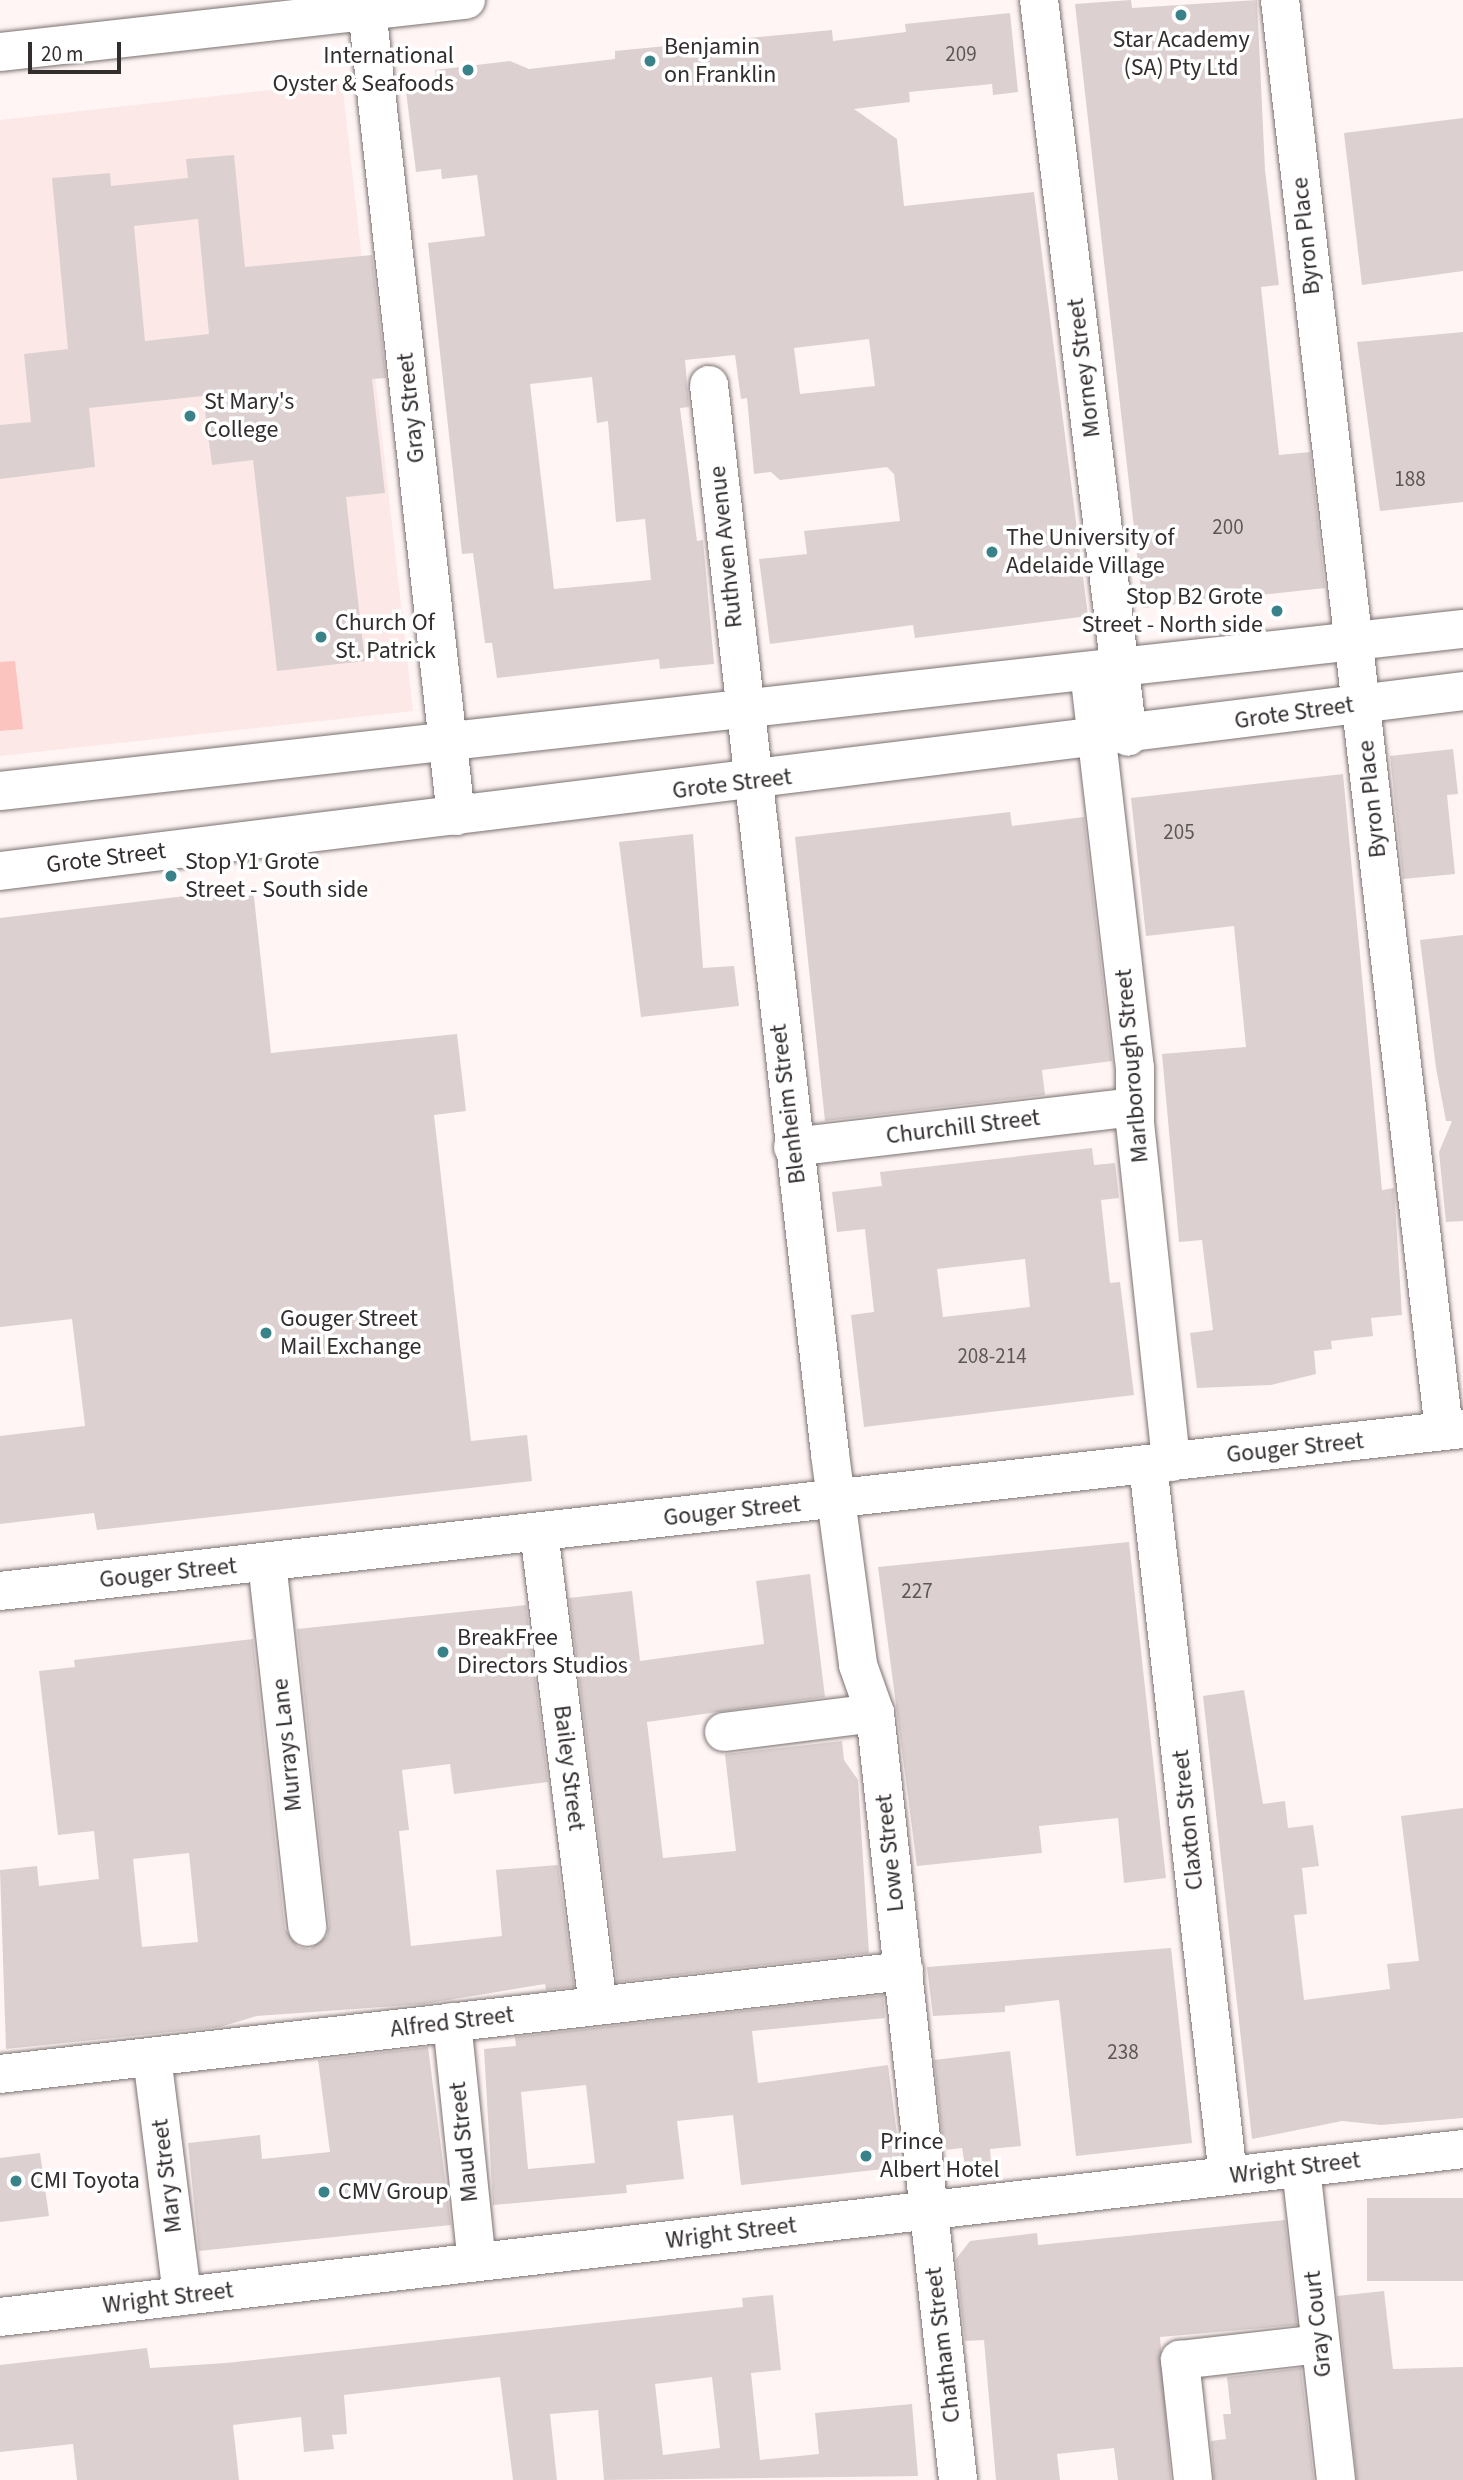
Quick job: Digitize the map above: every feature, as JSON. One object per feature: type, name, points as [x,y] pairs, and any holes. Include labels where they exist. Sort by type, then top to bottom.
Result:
[{"type":"street","points":[[0,52],[367,5],[466,0]]},
{"type":"street","name":"Morney Street","points":[[1039,0],[1113,738]]},
{"type":"street","name":"Byron Place","points":[[1280,0],[1353,642],[1454,1430]]},
{"type":"street","name":"Gray Street","points":[[367,5],[456,816]]},
{"type":"street","name":"Ruthven Avenue","points":[[709,385],[744,709]]},
{"type":"street","points":[[0,792],[1463,629]]},
{"type":"street","name":"Grote Street","points":[[0,871],[1113,738],[1463,691]]},
{"type":"street","name":"Blenheim Street","points":[[744,709],[835,1499]]},
{"type":"street","name":"Marlborough Street","points":[[1113,738],[1134,1107],[1159,1463]]},
{"type":"street","name":"Churchill Street","points":[[793,1147],[1134,1107]]},
{"type":"street","name":"Gouger Street","points":[[0,1591],[1454,1430]]},
{"type":"street","name":"Claxton Street","points":[[1159,1463],[1228,2176]]},
{"type":"street","name":"Lowe Street","points":[[835,1499],[858,1665],[875,1713],[928,2210]]},
{"type":"street","name":"Bailey Street","points":[[539,1532],[598,2005]]},
{"type":"street","name":"Murrays Lane","points":[[267,1562],[307,1927]]},
{"type":"street","points":[[724,1732],[875,1713]]},
{"type":"street","name":"Alfred Street","points":[[0,2074],[904,1971]]},
{"type":"street","name":"Maud Street","points":[[452,2022],[477,2262]]},
{"type":"street","name":"Mary Street","points":[[152,2057],[182,2296]]},
{"type":"street","name":"Wright Street","points":[[0,2317],[1463,2149]]},
{"type":"street","name":"Gray Court","points":[[1301,2168],[1336,2480]]},
{"type":"street","name":"Chatham Street","points":[[928,2210],[958,2480]]},
{"type":"street","points":[[1194,2480],[1180,2360],[1320,2344]]},
{"type":"shaded area","name":"St Mary's College","points":[[342,82],[413,711],[0,756],[0,120]]},
{"type":"shaded area","points":[[15,661],[23,729],[0,731],[0,662]]},
{"type":"building","points":[[1131,0],[1132,8],[1257,0],[1265,170],[1279,285],[1261,287],[1279,455],[1310,452],[1325,588],[1143,608],[1075,4]]},
{"type":"building","points":[[1010,13],[1018,92],[993,95],[992,84],[909,92],[910,102],[854,109],[897,139],[904,206],[1034,192],[1088,616],[915,638],[913,625],[770,644],[759,559],[807,554],[804,531],[900,521],[894,474],[887,467],[780,480],[771,472],[754,474],[747,398],[741,399],[735,355],[685,360],[689,407],[680,408],[697,541],[703,540],[714,664],[660,669],[659,659],[497,678],[492,643],[485,643],[473,553],[462,554],[428,243],[485,236],[477,175],[442,179],[441,169],[416,172],[405,83],[436,79],[435,70],[510,61],[529,69],[615,59],[615,51],[832,30],[833,41],[906,32],[905,24]],"holes":[[[869,339],[875,386],[800,394],[794,348]],[[592,377],[597,423],[608,421],[616,522],[645,519],[651,580],[554,589],[530,384]]]},
{"type":"building","points":[[1463,118],[1463,271],[1362,285],[1344,133]]},
{"type":"building","points":[[234,155],[245,267],[372,255],[386,378],[372,379],[385,493],[346,497],[365,661],[277,671],[253,460],[212,465],[203,396],[89,408],[95,467],[0,479],[0,425],[31,422],[24,354],[68,349],[52,178],[110,173],[111,186],[188,178],[186,159]],"holes":[[[198,219],[209,334],[145,341],[134,226]]]},
{"type":"building","points":[[1463,332],[1463,502],[1380,511],[1357,342]]},
{"type":"building","points":[[1453,749],[1458,794],[1447,795],[1455,874],[1403,879],[1390,756]]},
{"type":"building","points":[[1343,774],[1382,1190],[1394,1188],[1402,1315],[1371,1318],[1373,1336],[1331,1341],[1332,1349],[1314,1351],[1316,1374],[1271,1385],[1197,1388],[1190,1333],[1213,1330],[1202,1240],[1179,1242],[1162,1054],[1246,1047],[1234,926],[1146,936],[1131,798]]},
{"type":"building","points":[[1010,812],[1012,826],[1084,817],[1112,1061],[1042,1070],[1045,1095],[825,1121],[795,837]]},
{"type":"building","points":[[693,834],[703,968],[734,966],[739,1006],[641,1017],[619,842]]},
{"type":"building","points":[[253,888],[271,1053],[457,1034],[466,1111],[434,1115],[471,1441],[527,1435],[532,1481],[97,1530],[94,1513],[0,1524],[0,1436],[85,1426],[72,1319],[0,1327],[0,918]]},
{"type":"building","points":[[1463,935],[1463,1221],[1446,1222],[1439,1152],[1452,1121],[1446,1121],[1436,1068],[1420,940]]},
{"type":"building","points":[[1092,1148],[1094,1165],[1115,1163],[1119,1198],[1101,1200],[1110,1283],[1120,1282],[1134,1395],[864,1427],[851,1315],[874,1312],[865,1229],[837,1232],[832,1192],[882,1186],[880,1172]],"holes":[[[1025,1259],[1030,1307],[943,1317],[937,1269]]]},
{"type":"building","points":[[1129,1542],[1166,1878],[1124,1883],[1118,1818],[1039,1826],[1042,1853],[917,1866],[878,1567]]},
{"type":"building","points":[[810,1574],[825,1697],[647,1722],[663,1858],[736,1851],[725,1754],[842,1741],[844,1760],[858,1780],[869,1953],[617,1982],[569,1598],[632,1591],[640,1661],[764,1644],[756,1581]]},
{"type":"building","points":[[526,1605],[548,1782],[454,1794],[450,1764],[402,1770],[409,1830],[399,1831],[411,1946],[502,1936],[496,1870],[558,1865],[574,1987],[546,1990],[545,1984],[424,2004],[257,2016],[220,2027],[6,2049],[0,1870],[37,1866],[39,1886],[99,1879],[94,1831],[58,1835],[39,1671],[75,1667],[74,1660],[253,1639],[285,1929],[298,1947],[310,1949],[327,1936],[329,1925],[297,1629]],"holes":[[[189,1853],[198,1942],[142,1947],[133,1859]]]},
{"type":"building","points":[[1244,1690],[1263,1804],[1285,1801],[1288,1828],[1313,1825],[1319,1866],[1302,1868],[1307,1914],[1294,1915],[1304,2000],[1390,1989],[1387,1964],[1419,1961],[1401,1816],[1463,1808],[1463,2118],[1381,2125],[1342,2121],[1252,2139],[1203,1696]]},
{"type":"building","points":[[1171,1948],[1192,2143],[1076,2156],[1059,2000],[1005,2006],[1005,2012],[933,2016],[927,1967]]},
{"type":"building","points":[[883,1995],[885,2018],[752,2031],[758,2083],[888,2065],[900,2158],[892,2168],[741,2185],[733,2115],[677,2121],[684,2179],[626,2185],[627,2193],[493,2205],[484,2049],[516,2046],[515,2037]],"holes":[[[586,2085],[595,2163],[528,2169],[521,2092]]]},
{"type":"building","name":"CMV Group","points":[[428,2047],[451,2225],[199,2251],[188,2143],[260,2135],[262,2159],[330,2152],[318,2060]]},
{"type":"building","points":[[1010,2051],[1021,2146],[990,2149],[991,2163],[965,2165],[962,2148],[944,2150],[934,2060]]},
{"type":"building","points":[[40,2153],[49,2216],[0,2222],[0,2158]]},
{"type":"building","points":[[1367,2198],[1463,2198],[1463,2281],[1367,2281]]},
{"type":"building","points":[[1285,2220],[1297,2325],[1160,2337],[1171,2480],[1118,2480],[1114,2448],[1057,2454],[1060,2480],[996,2480],[984,2340],[965,2341],[962,2315],[956,2259],[970,2241],[1037,2233],[1038,2245]]},
{"type":"building","points":[[1384,2291],[1393,2369],[1463,2367],[1463,2480],[1357,2480],[1337,2296]]},
{"type":"building","points":[[773,2295],[781,2370],[751,2373],[760,2460],[819,2454],[815,2413],[912,2404],[918,2476],[604,2480],[598,2410],[550,2414],[557,2480],[513,2480],[500,2377],[344,2395],[347,2434],[332,2435],[334,2449],[304,2452],[301,2417],[233,2425],[239,2480],[77,2480],[73,2444],[0,2452],[0,2365],[147,2348],[150,2368],[226,2363],[743,2307],[742,2298]],"holes":[[[712,2377],[720,2448],[663,2455],[655,2384]]]},
{"type":"building","points":[[1301,2368],[1314,2480],[1214,2480],[1211,2441],[1226,2439],[1223,2414],[1231,2414],[1227,2377]]},
{"type":"place","name":"Star Academy (SA) Pty Ltd","points":[[1181,15]]},
{"type":"place","name":"Benjamin on Franklin","points":[[650,61]]},
{"type":"place","name":"International Oyster & Seafoods","points":[[468,70]]},
{"type":"place","name":"St Mary's College","points":[[190,416]]},
{"type":"place","name":"The University of Adelaide Village","points":[[992,552]]},
{"type":"place","name":"Stop B2 Grote Street - North side","points":[[1277,611]]},
{"type":"place","name":"Church Of St. Patrick","points":[[321,637]]},
{"type":"place","name":"Stop Y1 Grote Street - South side","points":[[171,876]]},
{"type":"place","name":"Gouger Street Mail Exchange","points":[[266,1333]]},
{"type":"place","name":"BreakFree Directors Studios","points":[[443,1652]]},
{"type":"place","name":"Prince Albert Hotel","points":[[866,2156]]},
{"type":"place","name":"CMI Toyota","points":[[16,2181]]},
{"type":"place","name":"CMV Group","points":[[324,2192]]}]
